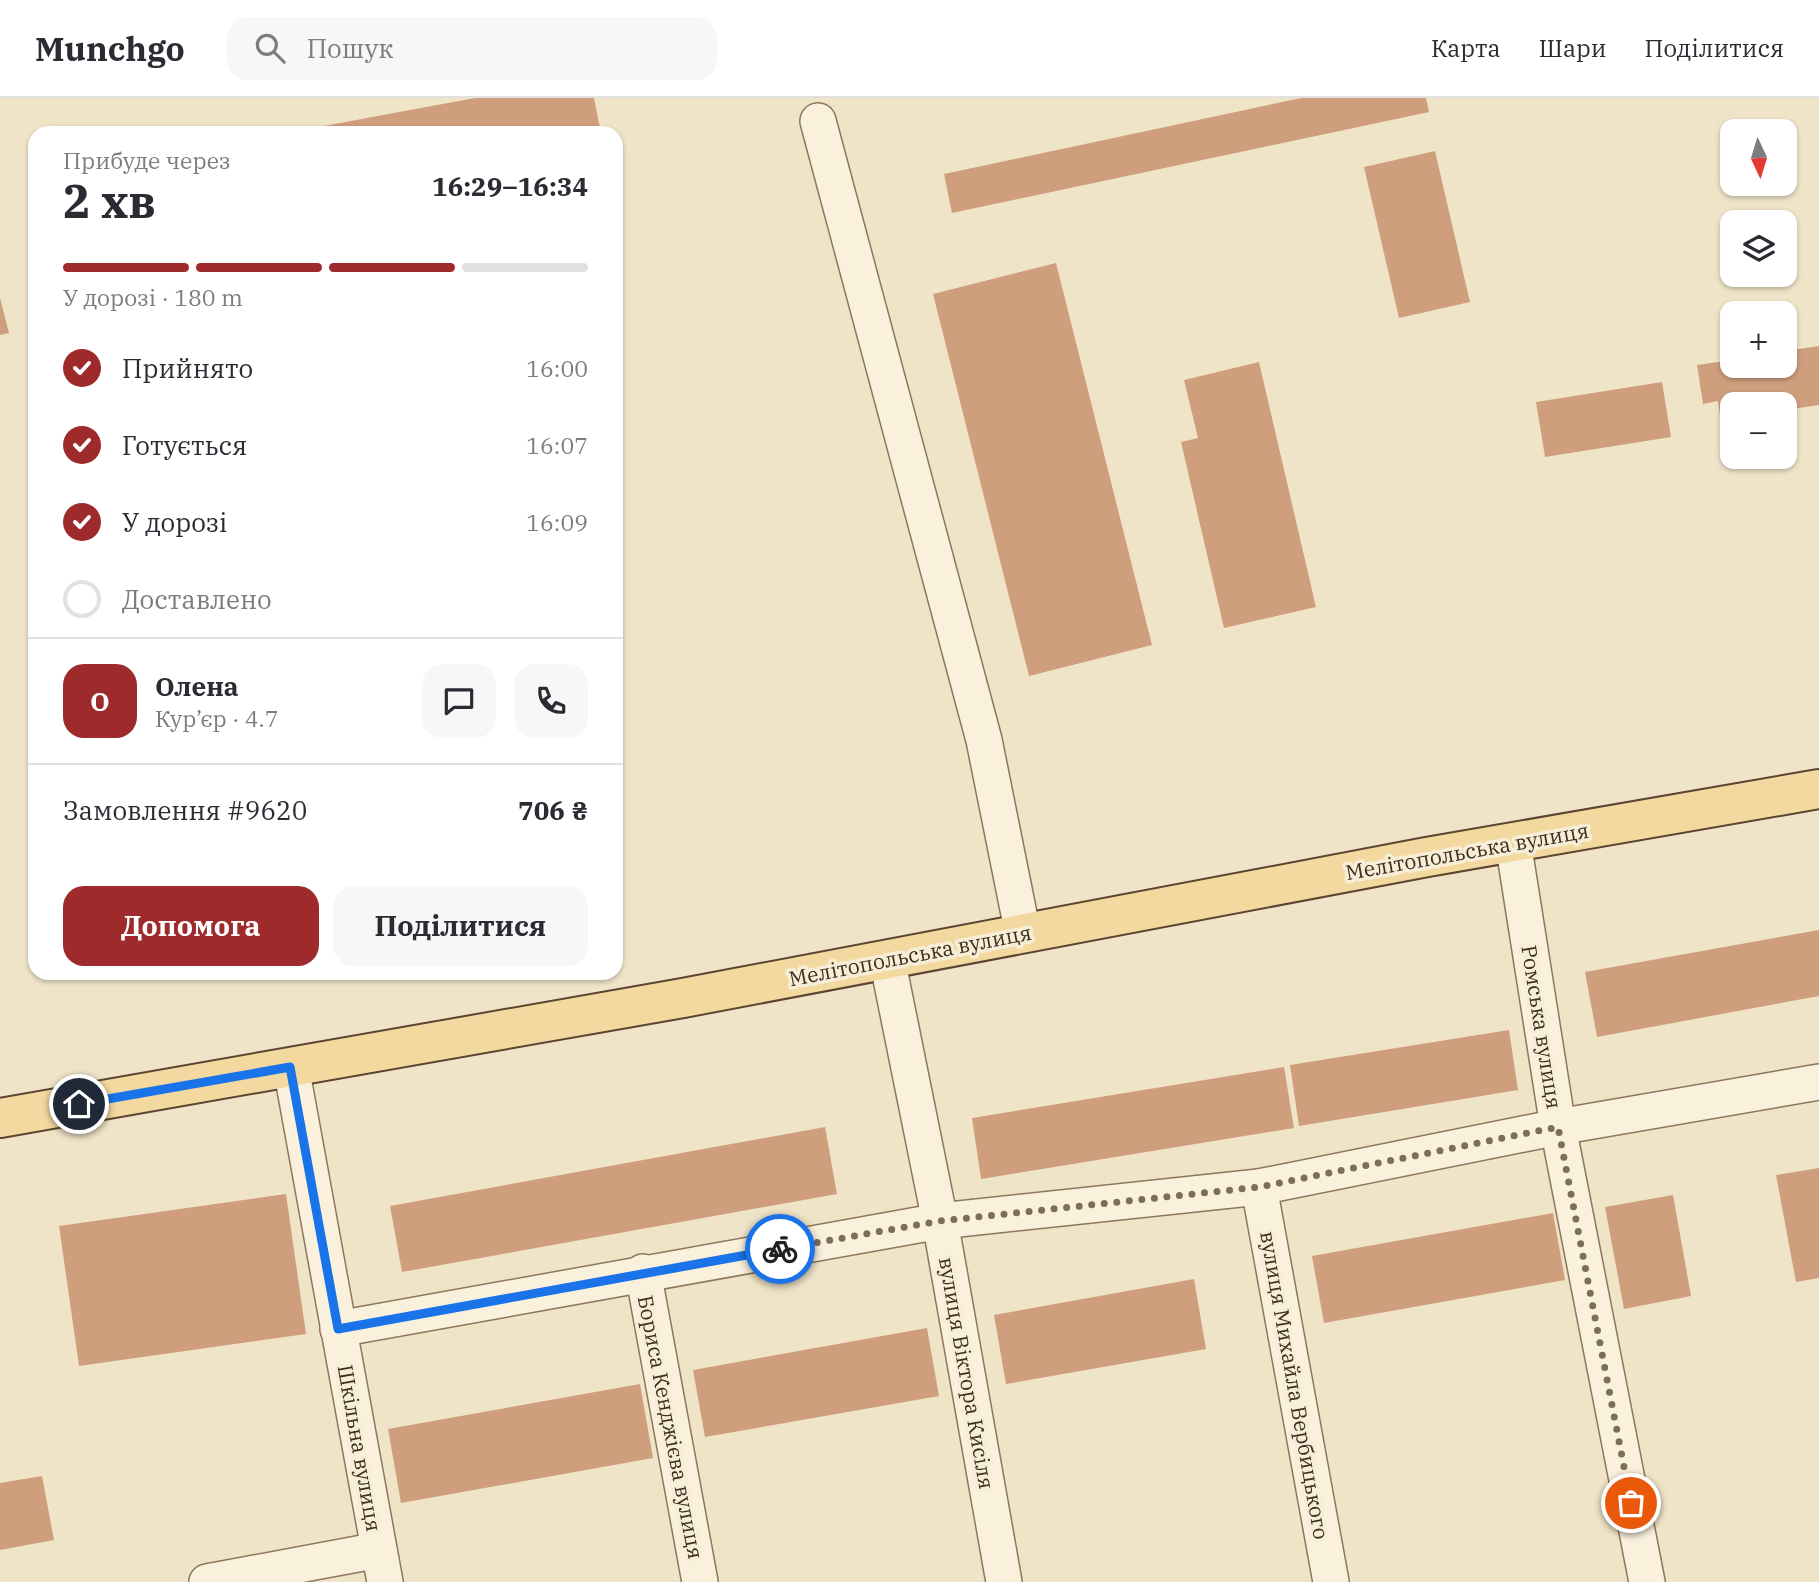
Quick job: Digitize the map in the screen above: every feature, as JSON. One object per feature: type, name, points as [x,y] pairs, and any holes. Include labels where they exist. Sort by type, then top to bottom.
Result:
[{"type":"main road","name":"Мелітопольська вулиця","points":[[0,1118],[887,959],[1513,842],[1819,789]]},
{"type":"street","points":[[818,121],[984,740],[1023,934]]},
{"type":"street","name":"Ромська вулиця","points":[[1513,842],[1558,1127],[1647,1582]]},
{"type":"street","name":"вулиця Віктора Кисіля","points":[[887,959],[940,1221],[1004,1582]]},
{"type":"street","name":"Шкільна вулиця","points":[[290,1067],[382,1566]]},
{"type":"street","points":[[338,1329],[643,1272],[940,1221],[1259,1187],[1558,1127],[1819,1082]]},
{"type":"street","name":"вулиця Михайла Вербицького","points":[[1259,1187],[1331,1582]]},
{"type":"street","name":"Бориса Кенджієва вулиця","points":[[643,1272],[700,1582]]},
{"type":"street","points":[[207,1582],[382,1566]]},
{"type":"building","points":[[475,98],[594,98],[600,126],[324,126]]},
{"type":"building","points":[[1301,98],[1426,98],[1429,112],[952,213],[944,174]]},
{"type":"building","points":[[1435,151],[1470,302],[1399,318],[1364,167]]},
{"type":"building","points":[[1056,263],[1152,645],[1029,676],[933,294]]},
{"type":"building","points":[[0,298],[9,333],[0,335]]},
{"type":"building","points":[[1819,346],[1819,405],[1797,408],[1797,392],[1720,392],[1720,414],[1718,401],[1703,404],[1697,365],[1720,362],[1720,378],[1797,378],[1797,349]]},
{"type":"building","points":[[1259,362],[1316,607],[1224,628],[1181,442],[1198,438],[1184,380]]},
{"type":"building","points":[[1662,382],[1671,437],[1545,457],[1536,402]]},
{"type":"building","points":[[1819,930],[1819,996],[1597,1037],[1585,972]]},
{"type":"building","points":[[1509,1030],[1518,1090],[1299,1126],[1290,1065]]},
{"type":"building","points":[[1284,1067],[1294,1128],[981,1179],[972,1118]]},
{"type":"building","points":[[825,1127],[837,1194],[402,1272],[390,1206]]},
{"type":"building","points":[[1819,1168],[1819,1278],[1796,1282],[1776,1175]]},
{"type":"building","points":[[286,1194],[306,1334],[79,1366],[59,1226]]},
{"type":"building","points":[[1673,1195],[1691,1296],[1624,1309],[1605,1207]]},
{"type":"building","points":[[1553,1213],[1565,1280],[1324,1323],[1312,1256]]},
{"type":"building","points":[[1194,1279],[1206,1349],[1006,1384],[994,1315]]},
{"type":"building","points":[[927,1328],[939,1396],[705,1437],[693,1370]]},
{"type":"building","points":[[640,1384],[653,1458],[401,1503],[388,1429]]},
{"type":"building","points":[[42,1476],[54,1540],[0,1550],[0,1483]]},
{"type":"way so far","points":[[780,1249],[940,1221],[1259,1187],[1558,1127],[1631,1503]]},
{"type":"route","points":[[79,1104],[290,1067],[338,1329],[780,1249]]}]
